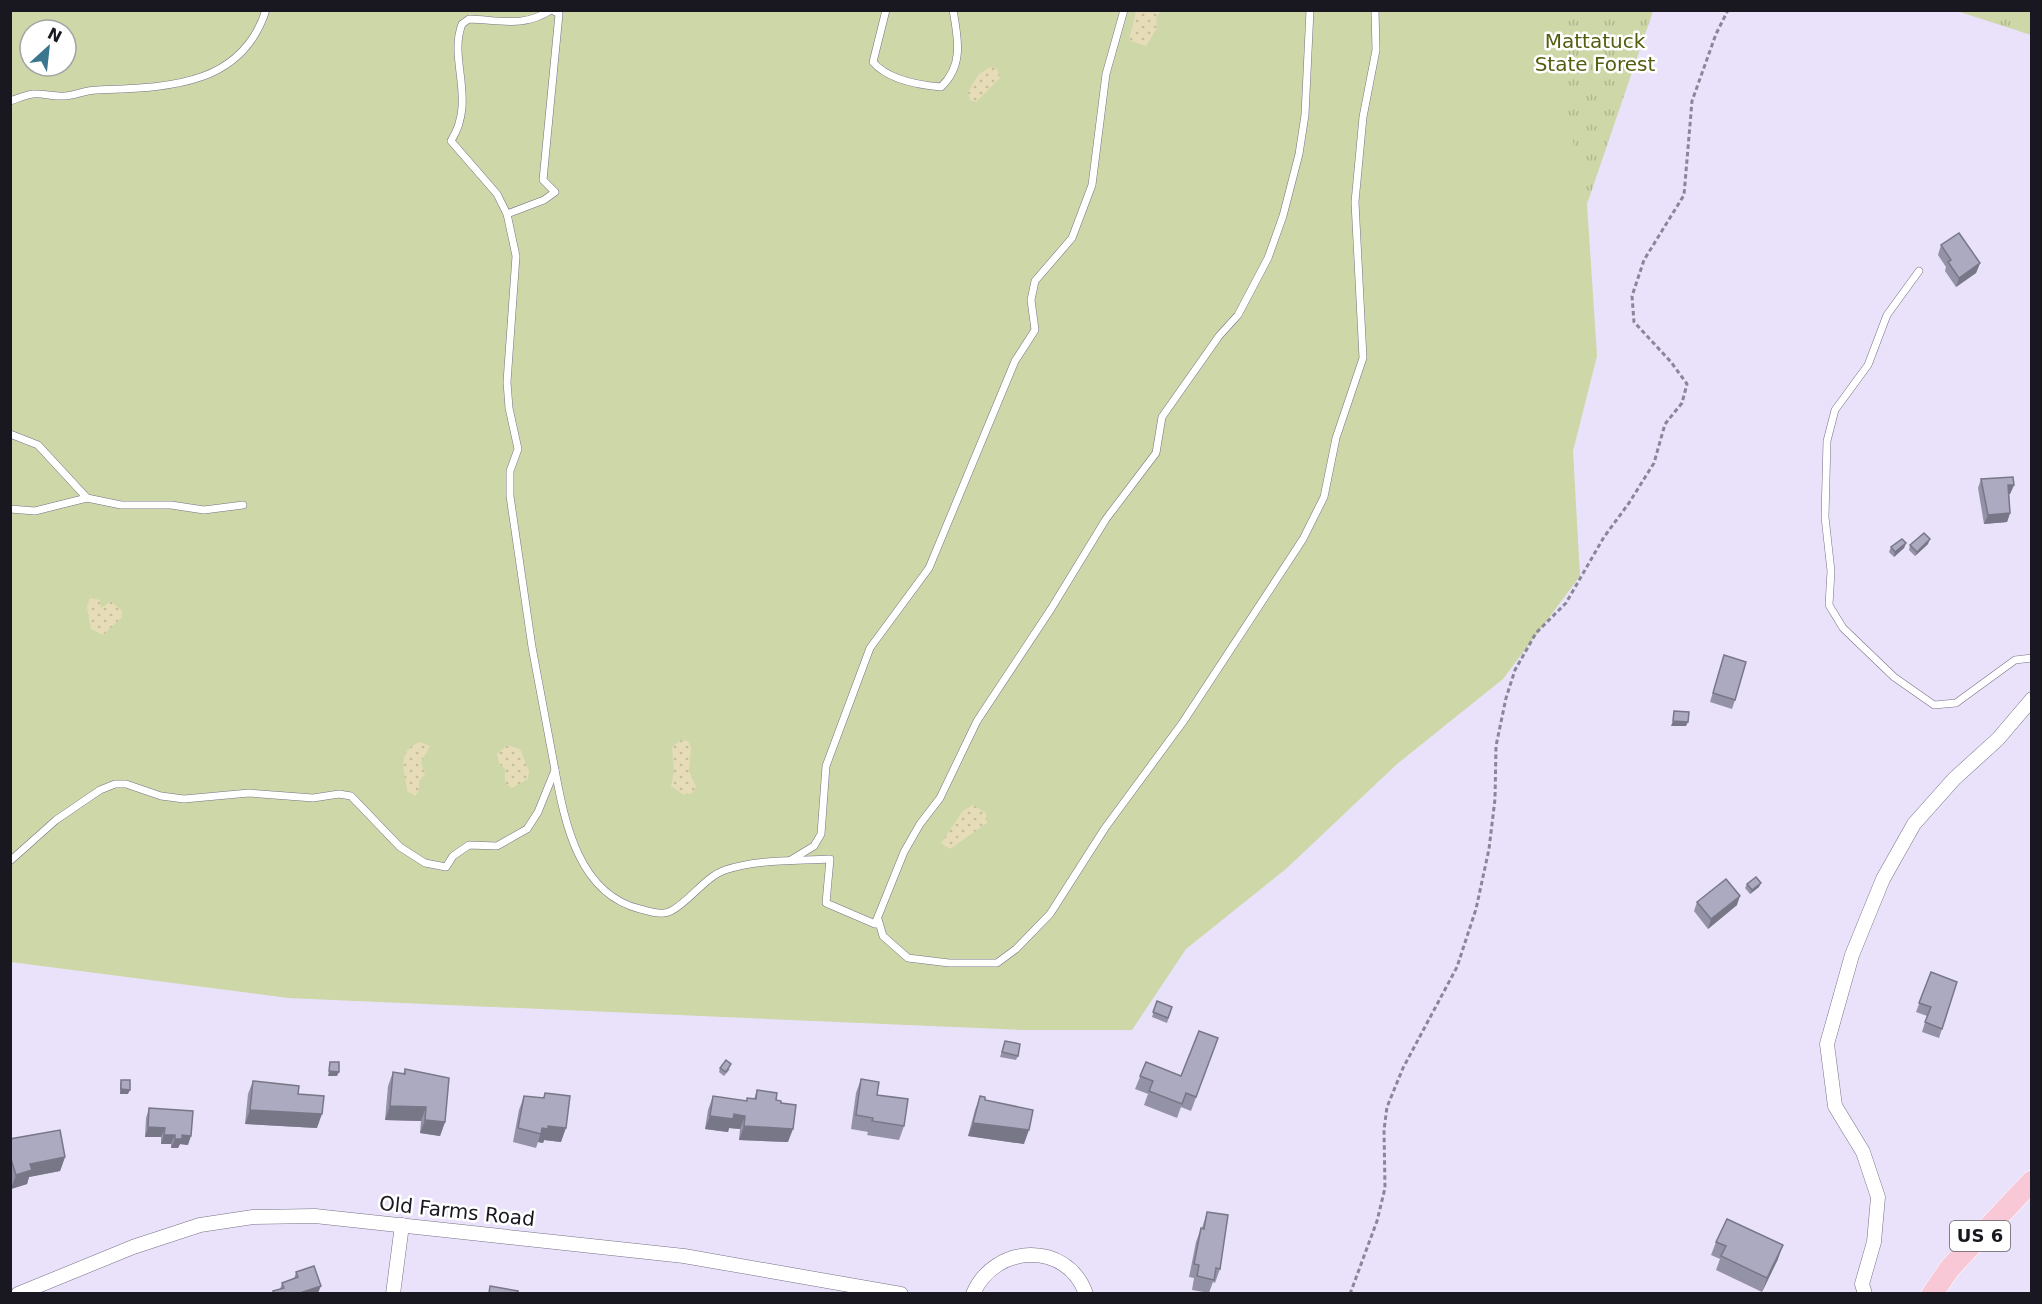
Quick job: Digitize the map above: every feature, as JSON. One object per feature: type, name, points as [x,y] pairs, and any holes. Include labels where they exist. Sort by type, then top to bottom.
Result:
[{"type":"main road","name":"US 6","points":[[1932,1293],[1950,1268],[2031,1181]]},
{"type":"street","points":[[1865,1293],[1862,1284],[1874,1242],[1878,1197],[1863,1152],[1835,1106],[1827,1044],[1852,955],[1883,879],[1914,824],[1954,779],[1998,739],[2031,699]]},
{"type":"street","name":"Old Farms Road","points":[[18,1293],[133,1247],[200,1225],[253,1217],[315,1216],[684,1256],[901,1293]]},
{"type":"street","points":[[393,1293],[402,1225]]},
{"type":"street","points":[[973,1293],[980,1279],[1003,1259],[1030,1254],[1054,1258],[1070,1269],[1083,1284],[1086,1293]]},
{"type":"lane","points":[[10,101],[33,94],[64,96],[93,90],[139,90],[190,82],[247,49],[260,29],[266,10]]},
{"type":"lane","points":[[507,214],[544,200],[555,192],[543,180],[559,14],[552,10],[532,21],[520,23],[469,19],[462,24],[460,30],[463,111],[458,129],[451,141],[497,194],[507,214],[516,256],[514,314],[507,382],[509,408],[518,438],[518,449],[510,471],[510,496],[532,647],[555,770],[568,831],[588,874],[620,904],[654,912],[669,912],[722,871],[741,866],[830,859],[826,903],[875,924],[904,852],[920,824],[940,798],[976,721],[1051,609],[1106,519],[1155,453],[1162,417],[1219,336],[1238,315],[1268,258],[1283,216],[1299,154],[1305,115],[1310,10]]},
{"type":"lane","points":[[886,10],[873,62],[881,71],[922,86],[941,87],[955,68],[958,54],[953,10]]},
{"type":"lane","points":[[790,862],[814,846],[821,834],[826,766],[870,648],[933,560],[1015,361],[1035,330],[1031,300],[1035,281],[1072,238],[1092,185],[1106,74],[1124,10]]},
{"type":"lane","points":[[878,919],[883,936],[908,958],[949,963],[997,963],[1016,949],[1050,914],[1105,828],[1183,722],[1303,539],[1324,497],[1336,438],[1363,358],[1355,202],[1363,117],[1376,50],[1375,10]]},
{"type":"lane","points":[[1920,271],[1887,315],[1868,365],[1835,410],[1827,441],[1825,517],[1831,572],[1829,605],[1843,628],[1886,669],[1934,705],[1956,703],[2015,660],[2031,658]]},
{"type":"lane","points":[[10,434],[38,445],[87,498]]},
{"type":"lane","points":[[10,509],[35,511],[87,498],[121,505],[171,505],[204,510],[243,505]]},
{"type":"lane","points":[[10,861],[49,826],[100,790],[115,784],[126,784],[160,796],[184,799],[249,794],[313,798],[339,794],[351,796],[400,847],[425,863],[446,867],[453,856],[469,845],[497,846],[527,829],[538,812],[555,770]]},
{"type":"path","points":[[1350,1293],[1377,1221],[1385,1188],[1384,1130],[1387,1107],[1403,1068],[1457,967],[1476,909],[1496,799],[1496,746],[1506,698],[1515,670],[1536,633],[1566,603],[1604,537],[1654,463],[1665,424],[1682,404],[1687,384],[1671,362],[1634,322],[1632,296],[1644,260],[1684,195],[1692,102],[1716,34],[1728,10]]},
{"type":"green space","points":[[11,11],[1546,11],[1587,204],[1597,356],[1573,451],[1580,576],[1503,679],[1397,764],[1287,868],[1186,949],[1132,1030],[1022,1030],[288,998],[11,962]]},
{"type":"green space","name":"Mattatuck State Forest","points":[[1544,11],[1653,11],[1587,204]]},
{"type":"green space","points":[[1957,11],[2031,11],[2031,35]]},
{"type":"sand","points":[[1136,11],[1161,11],[1156,18],[1157,28],[1146,46],[1129,40]]},
{"type":"sand","points":[[990,67],[997,69],[1000,78],[976,102],[970,100],[968,92],[978,75]]},
{"type":"sand","points":[[90,598],[100,600],[101,608],[111,601],[122,611],[122,617],[103,635],[91,629],[87,607]]},
{"type":"sand","points":[[681,740],[688,741],[691,747],[689,771],[696,787],[692,793],[684,795],[671,786],[674,771],[672,747]]},
{"type":"sand","points":[[419,742],[430,746],[421,762],[425,774],[419,781],[419,790],[415,796],[407,791],[403,764],[406,752]]},
{"type":"sand","points":[[507,745],[520,749],[529,771],[528,779],[512,788],[505,783],[505,769],[499,763],[497,754]]},
{"type":"sand","points":[[973,805],[986,813],[987,823],[950,849],[941,843],[963,811]]},
{"type":"building","points":[[1959,233],[1980,263],[1959,278],[1948,262],[1951,260],[1941,245]]},
{"type":"building","points":[[2013,477],[2014,485],[2008,485],[2010,513],[1988,515],[1981,479]]},
{"type":"building","points":[[1924,533],[1930,539],[1917,552],[1910,545]]},
{"type":"building","points":[[1902,539],[1906,543],[1895,552],[1891,547]]},
{"type":"building","points":[[1724,655],[1746,662],[1735,700],[1713,693]]},
{"type":"building","points":[[1674,711],[1689,712],[1688,722],[1673,721]]},
{"type":"building","points":[[1756,877],[1761,883],[1752,890],[1747,884]]},
{"type":"building","points":[[1726,879],[1740,896],[1711,919],[1697,902]]},
{"type":"building","points":[[1931,972],[1957,982],[1942,1029],[1925,1022],[1931,1007],[1919,1003]]},
{"type":"building","points":[[1157,1001],[1172,1007],[1168,1018],[1153,1012]]},
{"type":"building","points":[[1199,1031],[1218,1038],[1196,1097],[1186,1093],[1182,1104],[1149,1091],[1153,1081],[1140,1076],[1146,1062],[1181,1076]]},
{"type":"building","points":[[1005,1041],[1020,1044],[1018,1056],[1002,1052]]},
{"type":"building","points":[[726,1060],[731,1064],[726,1072],[720,1068]]},
{"type":"building","points":[[330,1062],[339,1062],[339,1072],[329,1071]]},
{"type":"building","points":[[405,1069],[449,1078],[445,1122],[425,1120],[426,1107],[390,1106],[393,1072],[405,1074]]},
{"type":"building","points":[[861,1079],[879,1082],[877,1095],[908,1099],[904,1126],[872,1121],[873,1118],[856,1115]]},
{"type":"building","points":[[121,1080],[130,1080],[130,1090],[121,1089]]},
{"type":"building","points":[[253,1081],[299,1086],[298,1094],[324,1096],[322,1114],[250,1110]]},
{"type":"building","points":[[757,1090],[777,1093],[776,1100],[796,1105],[793,1129],[744,1126],[745,1116],[734,1114],[733,1119],[710,1116],[713,1096],[747,1101],[747,1098],[756,1099]]},
{"type":"building","points":[[545,1093],[570,1096],[566,1128],[548,1126],[548,1129],[542,1128],[541,1134],[518,1128],[524,1096],[544,1098]]},
{"type":"building","points":[[980,1096],[985,1097],[985,1100],[1033,1110],[1029,1130],[973,1123]]},
{"type":"building","points":[[149,1108],[193,1111],[191,1136],[182,1135],[182,1139],[175,1139],[175,1135],[164,1135],[165,1128],[148,1127]]},
{"type":"building","points":[[60,1130],[65,1157],[30,1164],[32,1170],[16,1175],[10,1156],[10,1139]]},
{"type":"building","points":[[1207,1212],[1228,1215],[1220,1269],[1216,1268],[1214,1280],[1197,1276],[1199,1265],[1194,1264],[1201,1228],[1204,1229]]},
{"type":"building","points":[[1727,1219],[1783,1245],[1767,1278],[1721,1256],[1726,1246],[1716,1242]]},
{"type":"building","points":[[314,1266],[321,1286],[300,1293],[274,1293],[273,1291],[284,1288],[282,1283],[298,1277],[296,1272]]},
{"type":"building","points":[[490,1286],[518,1291],[518,1293],[489,1293]]}]
